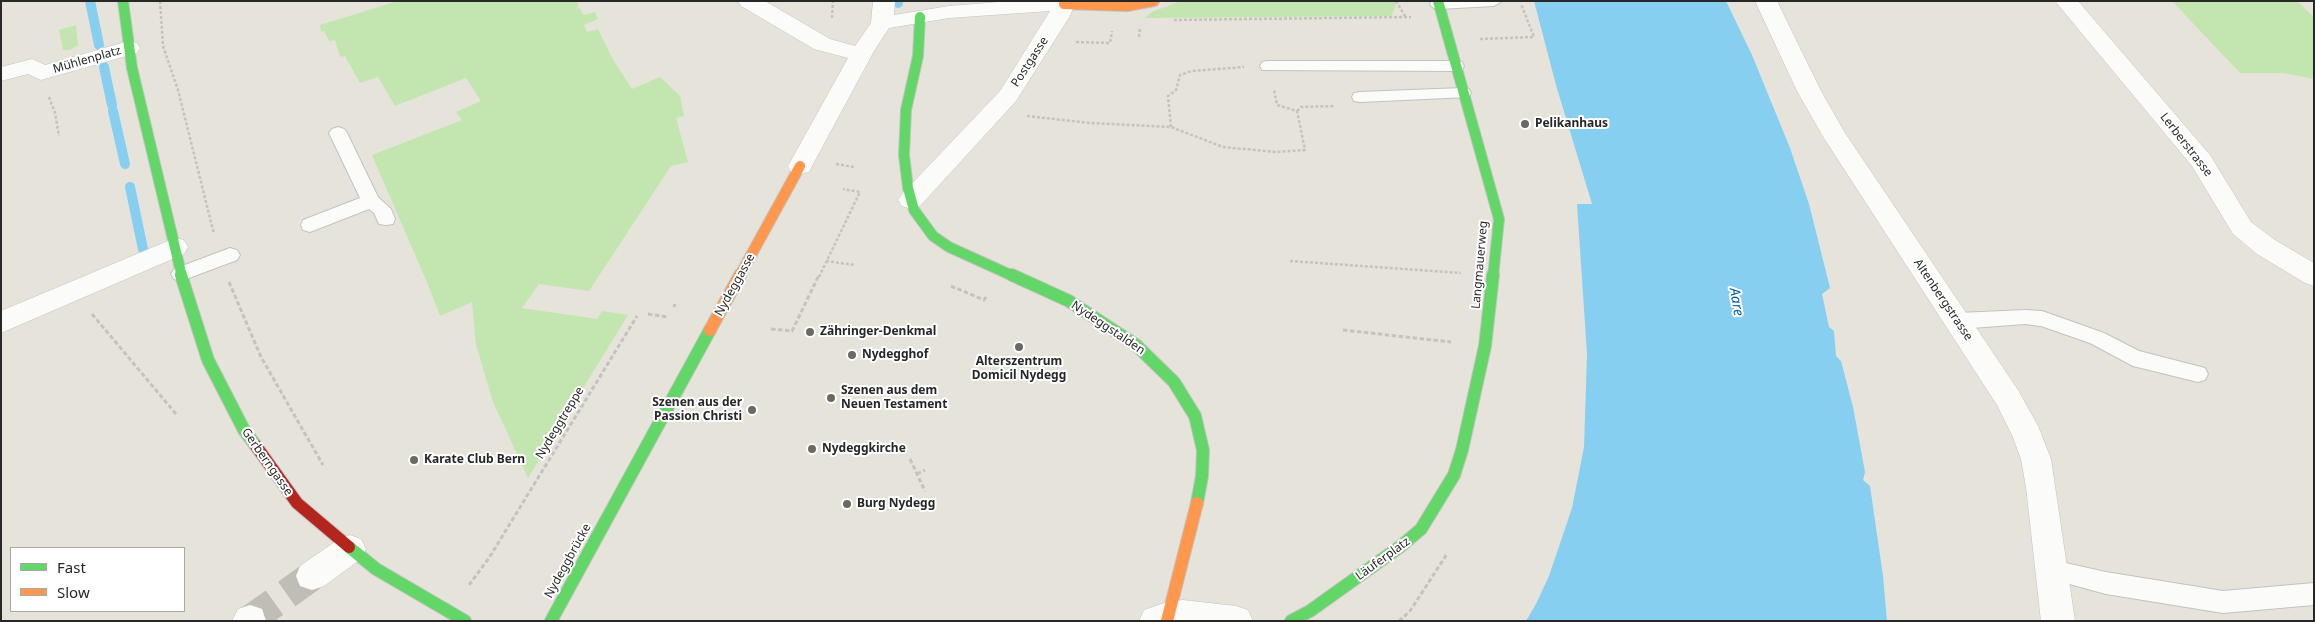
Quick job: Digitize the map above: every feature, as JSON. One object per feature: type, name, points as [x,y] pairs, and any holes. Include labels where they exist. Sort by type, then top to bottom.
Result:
[{"type":"street","name":"Mühlenplatz","points":[[1,74],[32,66],[41,73],[129,48],[123,1]]},
{"type":"street","points":[[749,1],[822,44],[861,55]]},
{"type":"street","points":[[884,1],[882,23],[970,10],[1064,2],[1127,6],[1154,1]]},
{"type":"street","name":"Altenbergstrasse","points":[[1766,1],[1809,91],[1834,135],[2008,398],[2027,435],[2036,459],[2041,487],[2058,621]]},
{"type":"street","name":"Lerberstrasse","points":[[2066,1],[2192,149],[2242,228],[2266,247],[2314,276]]},
{"type":"street","name":"Postgasse","points":[[911,200],[988,119],[1021,78],[1059,16],[1064,2]]},
{"type":"street","name":"Langmauerweg","points":[[1438,2],[1498,213],[1494,275],[1485,346],[1462,450],[1454,475]]},
{"type":"street","name":"Nydeggstalden","points":[[920,17],[918,56],[906,110],[904,166],[911,200],[920,220],[937,239],[956,251],[1037,286],[1092,314],[1136,345],[1159,366],[1188,402],[1200,433],[1203,450],[1202,476],[1192,528],[1163,619]]},
{"type":"street","name":"Nydeggasse","points":[[609,515],[861,55],[882,23]]},
{"type":"street","name":"Gerberngasse","points":[[129,48],[132,68],[181,274],[208,360],[244,430],[296,503],[376,569],[465,621]]},
{"type":"street","points":[[1,323],[176,248]]},
{"type":"street","name":"Läuferplatz","points":[[1290,621],[1310,610],[1412,538],[1428,520],[1454,475]]},
{"type":"street","name":"Nydeggbrücke","points":[[551,621],[609,515]]},
{"type":"street","points":[[312,576],[350,549]]},
{"type":"street","points":[[1163,619],[1182,616],[1236,621]]},
{"type":"lane","points":[[1438,2],[1494,2]]},
{"type":"lane","points":[[1268,66],[1456,66]]},
{"type":"lane","points":[[1360,97],[1463,93]]},
{"type":"lane","points":[[338,133],[371,201],[382,209],[386,219]]},
{"type":"lane","points":[[310,225],[371,201]]},
{"type":"lane","points":[[181,274],[225,257]]},
{"type":"lane","points":[[1958,321],[2025,317],[2042,319],[2087,334],[2133,358],[2198,374]]},
{"type":"lane","points":[[2052,570],[2106,583],[2223,602],[2314,594]]},
{"type":"path","points":[[160,1],[163,46],[178,90],[194,160],[225,257],[236,301],[262,357],[323,465]]},
{"type":"path","points":[[1191,21],[1406,17],[1396,1]]},
{"type":"path","points":[[1448,40],[1534,37],[1520,1]]},
{"type":"path","points":[[1082,42],[1110,44]]},
{"type":"path","points":[[1171,127],[1168,96],[1176,90],[1178,80],[1184,72],[1268,66],[1277,105],[1297,111],[1301,108],[1352,105],[1360,97]]},
{"type":"path","points":[[47,91],[56,113],[59,136]]},
{"type":"path","points":[[1050,119],[1171,127],[1223,147],[1276,152],[1305,150],[1297,111]]},
{"type":"path","points":[[828,163],[854,167]]},
{"type":"path","points":[[771,329],[792,332],[860,192],[843,189]]},
{"type":"path","points":[[826,261],[855,265]]},
{"type":"path","points":[[1290,261],[1494,275]]},
{"type":"path","points":[[952,286],[977,297]]},
{"type":"path","points":[[91,313],[176,414]]},
{"type":"path","points":[[648,314],[668,317]]},
{"type":"path","name":"Nydeggtreppe","points":[[484,566],[637,316]]},
{"type":"path","points":[[1343,330],[1485,346]]},
{"type":"path","points":[[910,460],[925,491]]},
{"type":"path","points":[[917,474],[925,470]]},
{"type":"green space","points":[[398,1],[576,1],[579,7],[574,9],[580,8],[583,15],[595,12],[598,19],[584,25],[587,32],[598,29],[612,58],[632,89],[660,77],[680,96],[684,116],[676,118],[688,162],[671,166],[589,291],[539,284],[522,308],[597,319],[602,311],[628,315],[528,478],[493,402],[476,345],[472,302],[440,316],[372,155],[462,120],[456,112],[481,101],[466,78],[395,106],[378,77],[360,83],[345,56],[340,57],[335,40],[329,41],[324,31],[321,32],[320,25]]},
{"type":"green space","points":[[1181,1],[1398,1],[1391,16],[1145,18],[1152,12]]},
{"type":"green space","points":[[2172,1],[2297,1],[2314,17],[2314,79],[2283,73],[2240,73]]},
{"type":"green space","points":[[76,25],[78,45],[70,50],[63,50],[59,30]]},
{"type":"water","name":"Aare","points":[[1534,1],[1726,1],[1752,55],[1790,148],[1809,204],[1830,288],[1822,294],[1829,327],[1834,331],[1836,356],[1841,361],[1853,407],[1865,472],[1863,480],[1870,486],[1883,576],[1887,621],[1526,621],[1549,576],[1572,508],[1584,447],[1587,354],[1577,204],[1592,204],[1556,85]]},
{"type":"waterway","points":[[90,1],[99,45]]},
{"type":"waterway","points":[[104,67],[112,105]]},
{"type":"waterway","points":[[113,111],[125,164]]},
{"type":"waterway","points":[[130,187],[143,249]]},
{"type":"tunnel","points":[[250,620],[312,576]]},
{"type":"traffic: fast","points":[[123,1],[132,68],[181,274],[208,360],[244,430],[256,446]]},
{"type":"traffic: fast","points":[[1291,621],[1310,611],[1401,546],[1421,529],[1454,475],[1462,450],[1485,346],[1499,219],[1438,1]]},
{"type":"traffic: fast","points":[[920,17],[918,56],[906,110],[904,155],[908,188],[914,210],[933,236],[949,247],[1069,301],[1136,345],[1174,382],[1195,416],[1203,450],[1202,476],[1197,503]]},
{"type":"traffic: fast","points":[[551,621],[710,330]]},
{"type":"traffic: fast","points":[[349,547],[376,569],[465,621]]},
{"type":"traffic: slow","points":[[1064,4],[1127,6],[1154,1]]},
{"type":"traffic: slow","points":[[710,330],[800,166]]},
{"type":"traffic: slow","points":[[1167,621],[1197,503]]},
{"type":"traffic: jam","points":[[256,446],[297,503],[349,547]]},
{"type":"place","name":"Pelikanhaus","points":[[1525,124]]},
{"type":"place","name":"Zähringer-Denkmal","points":[[810,332]]},
{"type":"place","name":"Alterszentrum Domicil Nydegg","points":[[1019,347]]},
{"type":"place","name":"Nydegghof","points":[[852,355]]},
{"type":"place","name":"Szenen aus dem Neuen Testament","points":[[831,398]]},
{"type":"place","name":"Szenen aus der Passion Christi","points":[[752,410]]},
{"type":"place","name":"Nydeggkirche","points":[[812,449]]},
{"type":"place","name":"Karate Club Bern","points":[[414,460]]},
{"type":"place","name":"Burg Nydegg","points":[[847,504]]}]
